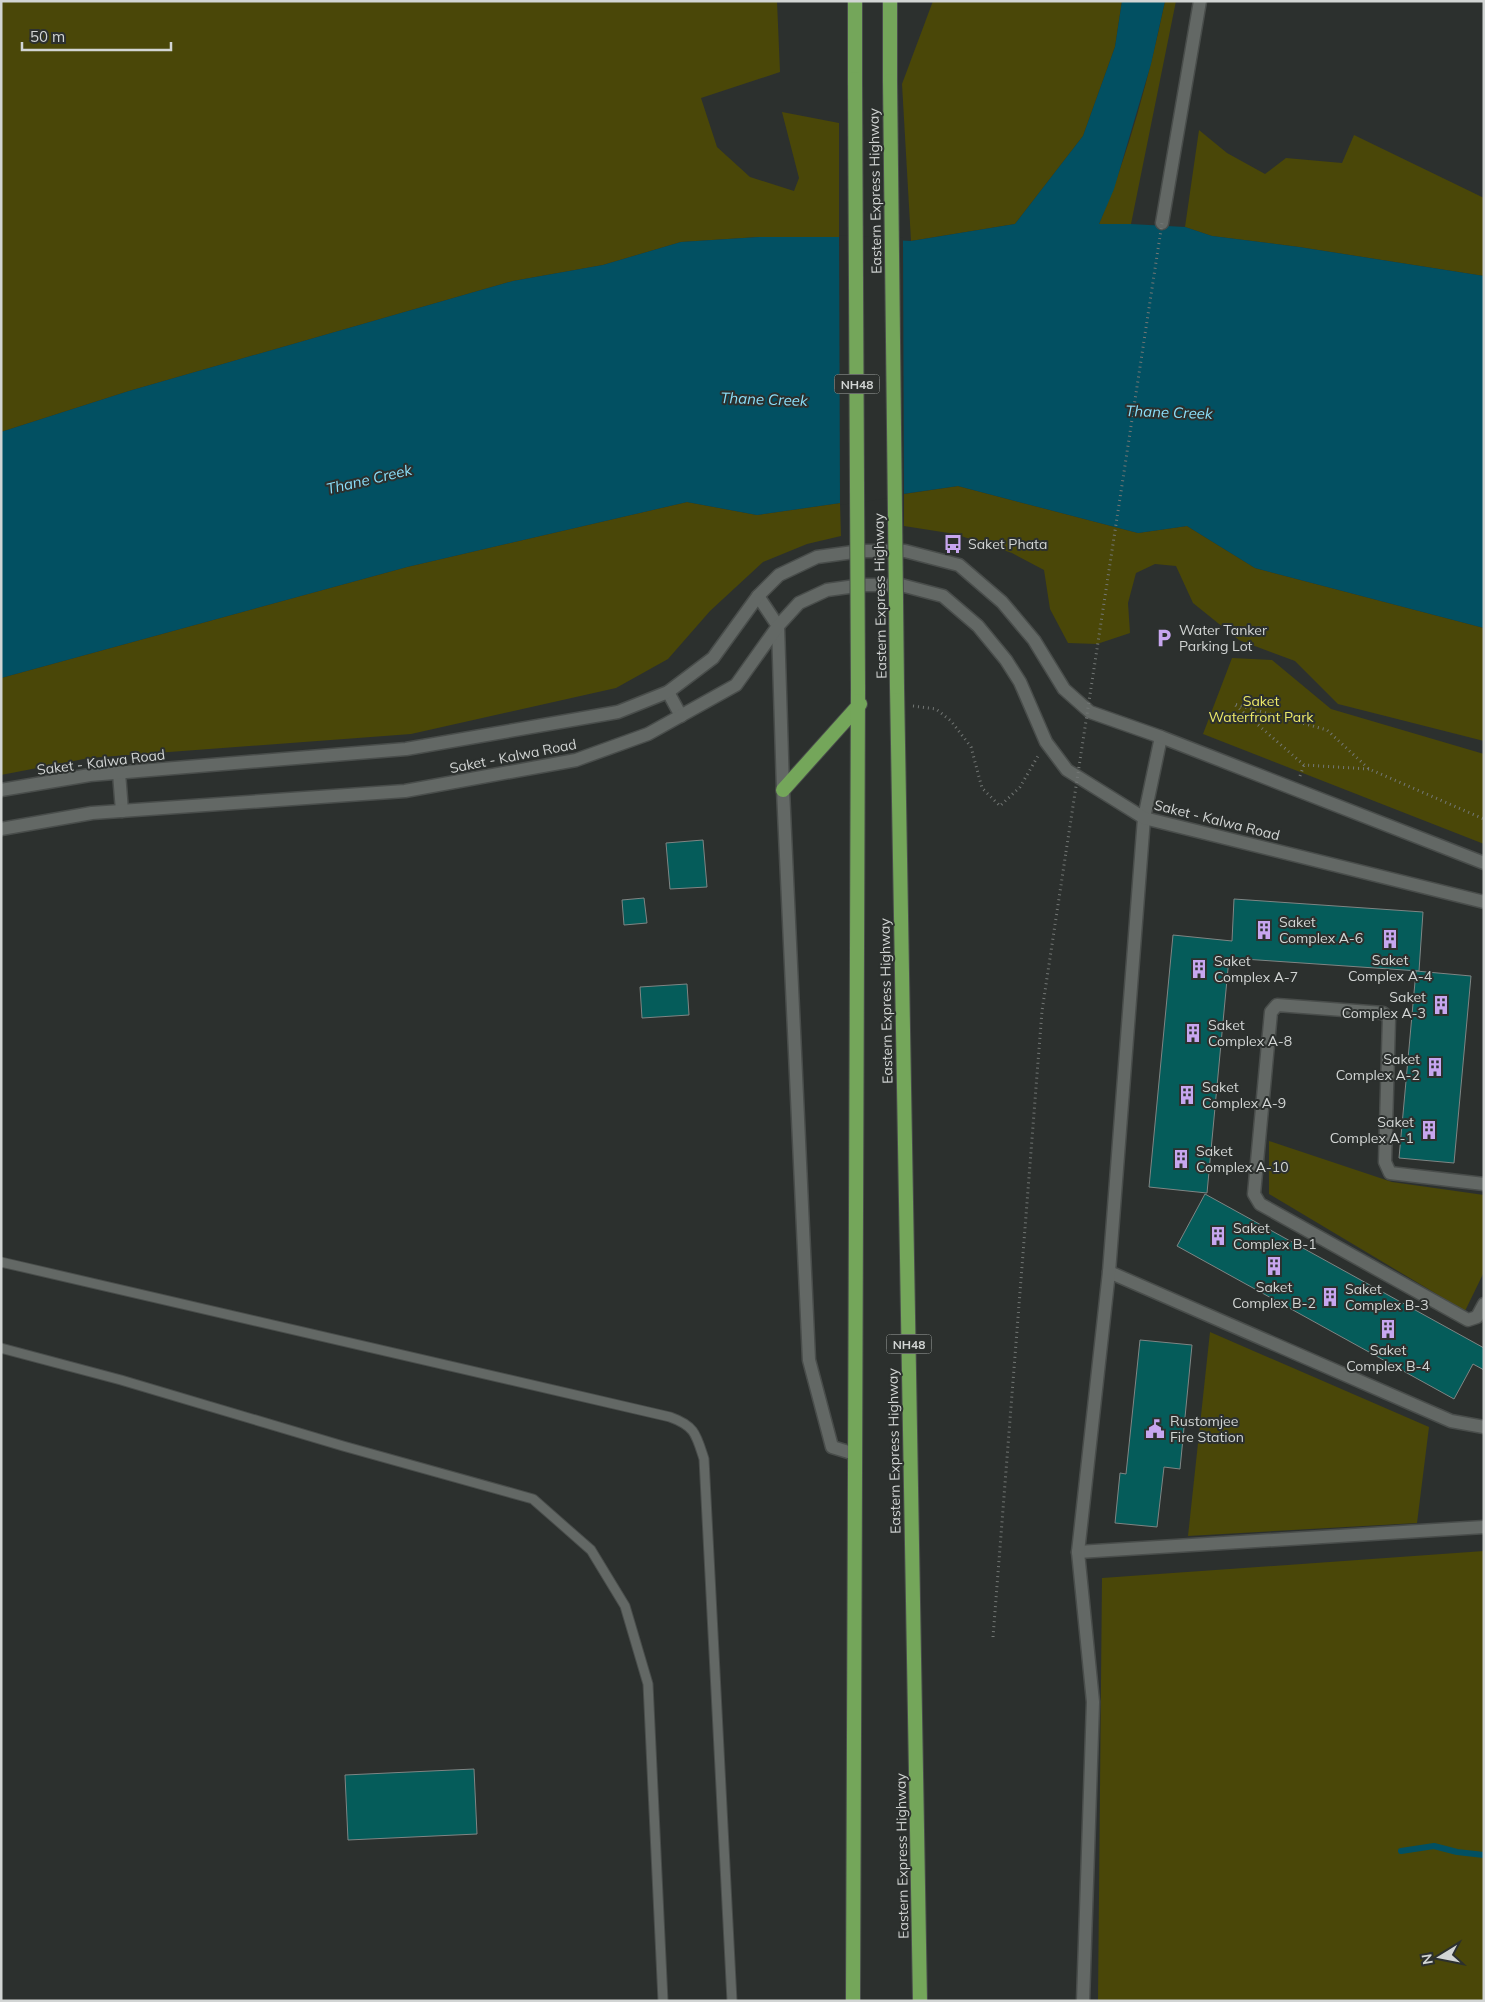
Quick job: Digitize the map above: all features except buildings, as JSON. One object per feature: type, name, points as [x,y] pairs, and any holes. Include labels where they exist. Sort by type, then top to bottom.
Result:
[{"type":"highway","name":"Eastern Express Highway","points":[[853,2001],[860,704],[858,688],[855,1]]},
{"type":"highway","name":"Eastern Express Highway","points":[[890,1],[897,704],[920,2001]]},
{"type":"highway","points":[[783,790],[860,704]]},
{"type":"street","points":[[1162,223],[1200,1]]},
{"type":"street","name":"Saket - Kalwa Road","points":[[1,790],[90,775],[406,749],[618,712],[668,692],[713,658],[758,596],[779,575],[818,557],[860,551],[905,551],[959,565],[1002,602],[1034,640],[1064,689],[1090,712],[1161,737],[1484,863]]},
{"type":"street","name":"Saket - Kalwa Road","points":[[1,829],[122,811],[405,791],[576,760],[648,734],[736,685],[778,626],[799,603],[827,590],[863,585],[901,585],[943,596],[978,626],[1006,660],[1020,682],[1046,742],[1067,770],[1144,818],[1484,902]]},
{"type":"street","points":[[758,596],[778,626],[783,790],[809,1360],[832,1447],[855,1454]]},
{"type":"street","points":[[668,692],[681,716]]},
{"type":"street","points":[[1083,2001],[1093,1702],[1078,1552],[1109,1272],[1144,818],[1161,737]]},
{"type":"street","points":[[119,773],[122,811]]},
{"type":"street","points":[[1484,1184],[1390,1173],[1385,1162],[1389,1018],[1383,1013],[1277,1005],[1271,1012],[1254,1194],[1260,1204],[1468,1320],[1477,1317],[1484,1304]]},
{"type":"street","points":[[1109,1272],[1451,1421],[1484,1427]]},
{"type":"street","points":[[1078,1552],[1484,1527]]},
{"type":"lane","points":[[1,1262],[670,1417],[687,1424],[698,1438],[704,1459],[732,2001]]},
{"type":"lane","points":[[1,1348],[121,1380],[343,1446],[533,1499],[591,1550],[625,1606],[648,1684],[663,2001]]},
{"type":"path","points":[[993,1637],[1042,1011],[1162,223]]},
{"type":"path","points":[[897,704],[936,709],[951,721],[971,747],[982,788],[1000,806],[1020,787],[1046,742]]},
{"type":"path","points":[[1369,769],[1327,730],[1234,704],[1304,764],[1369,769],[1484,819]]},
{"type":"green space","points":[[1,1],[777,1],[780,72],[701,98],[717,147],[750,177],[794,191],[799,178],[782,112],[839,123],[839,237],[759,237],[681,242],[603,265],[513,281],[129,391],[1,432]]},
{"type":"green space","points":[[933,1],[1122,1],[1115,47],[1083,136],[1015,224],[911,241],[902,84]]},
{"type":"green space","points":[[1165,1],[1176,1],[1131,224],[1099,224],[1129,142],[1152,58]]},
{"type":"green space","points":[[1199,130],[1227,153],[1265,174],[1286,158],[1342,163],[1354,135],[1484,198],[1484,276],[1299,247],[1212,236],[1185,227]]},
{"type":"green space","points":[[958,486],[1138,533],[1187,526],[1255,568],[1484,628],[1484,741],[1338,704],[1295,661],[1239,640],[1193,603],[1176,566],[1155,564],[1136,573],[1128,603],[1130,633],[1097,644],[1068,643],[1050,609],[1044,570],[1012,553],[955,534],[904,526],[904,494]]},
{"type":"green space","points":[[687,502],[757,515],[840,503],[841,536],[807,544],[763,562],[710,611],[668,659],[616,688],[411,734],[89,758],[1,775],[1,678],[407,567]]},
{"type":"green space","name":"Saket Waterfront Park","points":[[1232,658],[1272,660],[1331,709],[1484,754],[1484,844],[1203,734]]},
{"type":"green space","points":[[1269,1141],[1392,1182],[1484,1195],[1484,1272],[1465,1311],[1269,1194]]},
{"type":"green space","points":[[1210,1332],[1429,1427],[1417,1523],[1188,1536]]},
{"type":"green space","points":[[1484,1551],[1484,2001],[1098,2001],[1102,1578]]},
{"type":"water","name":"Thane Creek","points":[[1122,1],[1165,1],[1151,64],[1114,189],[1099,224],[1185,227],[1212,236],[1299,247],[1484,276],[1484,628],[1255,568],[1187,526],[1138,533],[958,486],[757,515],[687,502],[407,567],[1,678],[1,432],[129,391],[513,281],[603,265],[681,242],[759,237],[839,237],[911,241],[1015,224],[1083,136],[1115,47]]},
{"type":"pier","points":[[839,235],[903,238],[904,496],[840,505]]},
{"type":"waterway","points":[[1401,1851],[1434,1846],[1457,1852],[1484,1855]]},
{"type":"place","name":"Saket Phata","points":[[953,544]]},
{"type":"place","name":"Water Tanker Parking Lot","points":[[1164,638]]},
{"type":"place","name":"Saket Complex A-6","points":[[1264,930]]},
{"type":"place","name":"Saket Complex A-4","points":[[1390,939]]},
{"type":"place","name":"Saket Complex A-7","points":[[1199,969]]},
{"type":"place","name":"Saket Complex A-3","points":[[1441,1005]]},
{"type":"place","name":"Saket Complex A-8","points":[[1193,1033]]},
{"type":"place","name":"Saket Complex A-2","points":[[1435,1067]]},
{"type":"place","name":"Saket Complex A-9","points":[[1187,1095]]},
{"type":"place","name":"Saket Complex A-1","points":[[1429,1130]]},
{"type":"place","name":"Saket Complex A-10","points":[[1181,1159]]},
{"type":"place","name":"Saket Complex B-1","points":[[1218,1236]]},
{"type":"place","name":"Saket Complex B-2","points":[[1274,1266]]},
{"type":"place","name":"Saket Complex B-3","points":[[1330,1297]]},
{"type":"place","name":"Saket Complex B-4","points":[[1388,1329]]},
{"type":"place","name":"Rustomjee Fire Station","points":[[1155,1429]]}]
